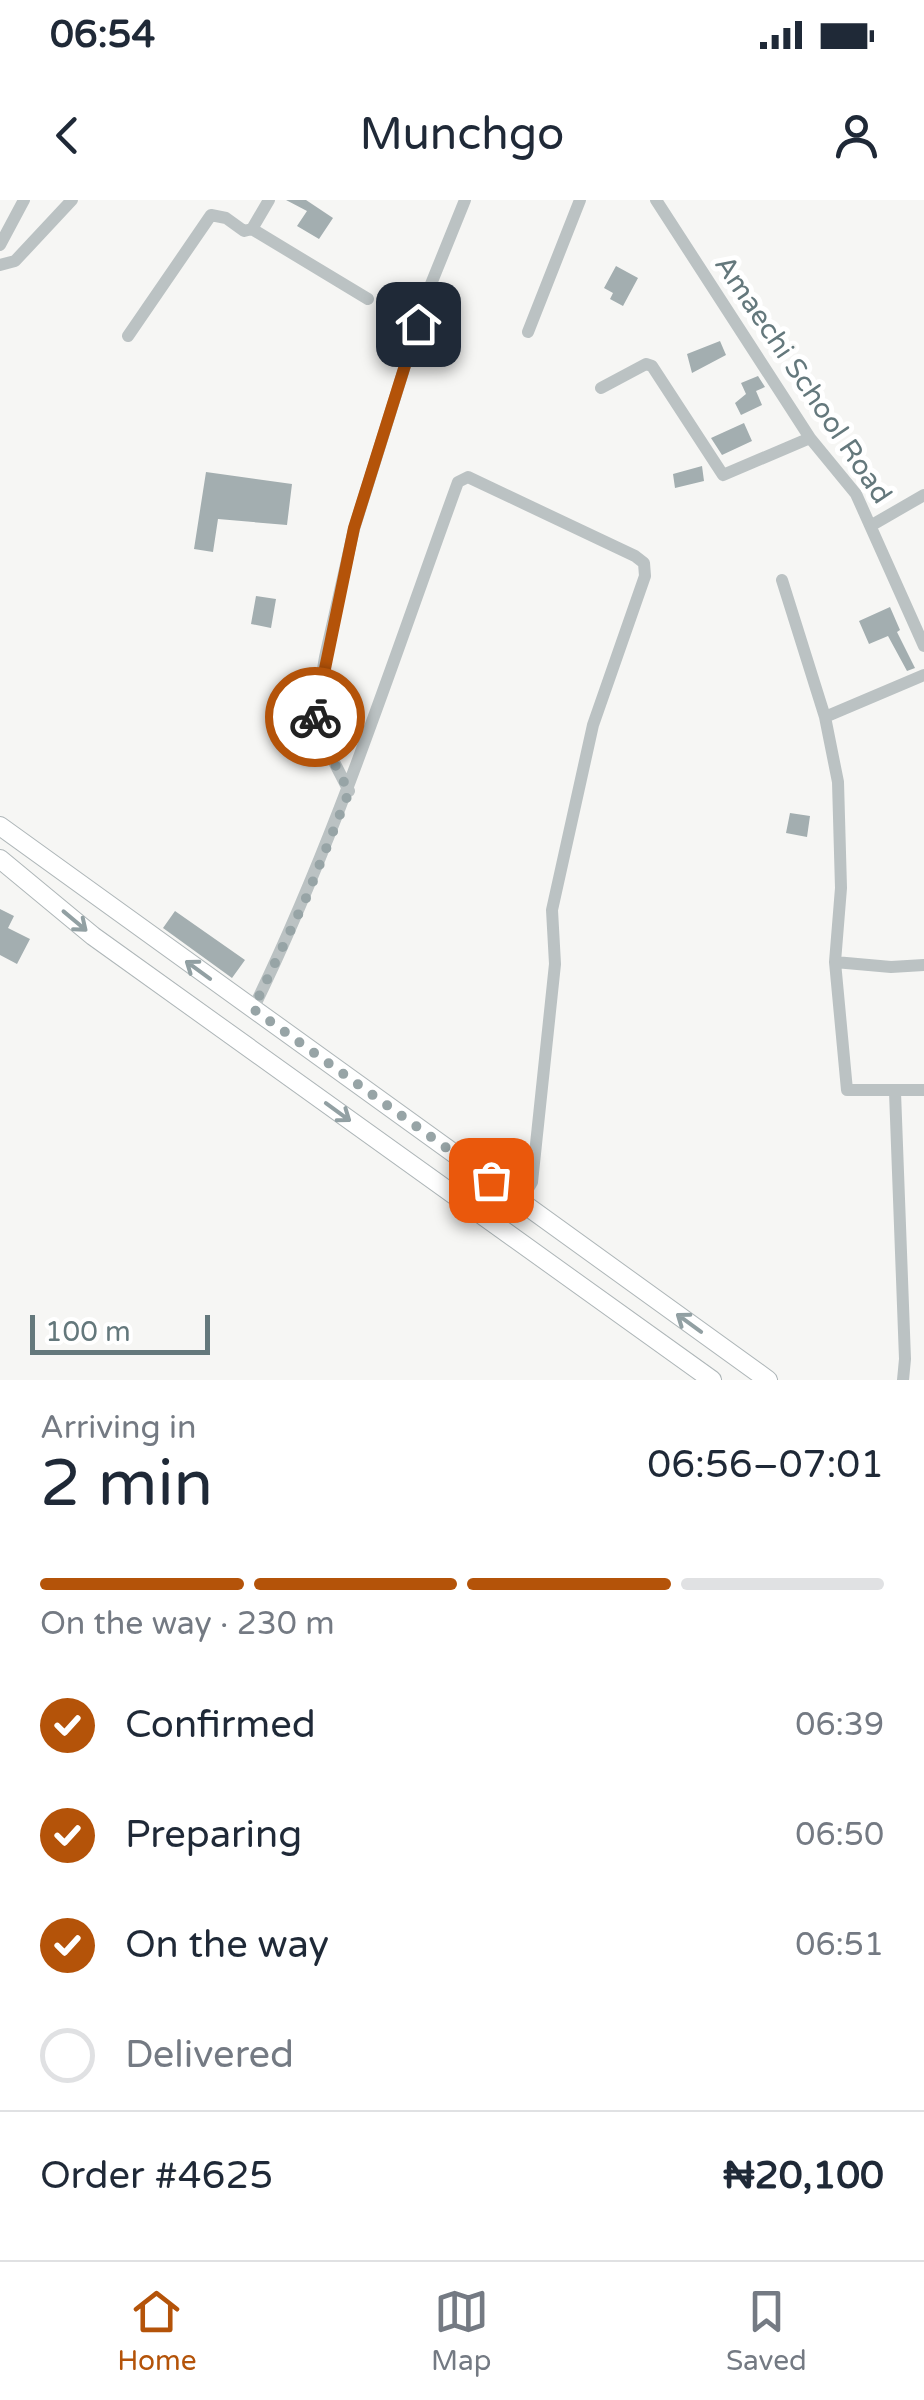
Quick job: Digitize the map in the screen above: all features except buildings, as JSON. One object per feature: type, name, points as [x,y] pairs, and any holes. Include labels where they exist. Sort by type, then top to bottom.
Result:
[{"type":"main road","points":[[0,826],[768,1380]]},
{"type":"main road","points":[[0,859],[94,936],[712,1380]]},
{"type":"street","points":[[0,245],[24,200]]},
{"type":"street","points":[[0,265],[15,261],[72,200]]},
{"type":"street","points":[[252,229],[269,200]]},
{"type":"street","points":[[349,792],[314,723],[325,657],[354,528],[428,289],[465,200]]},
{"type":"street","points":[[528,332],[580,200]]},
{"type":"street","name":"Amaechi School Road","points":[[656,200],[810,438],[856,494],[924,646]]},
{"type":"street","points":[[128,336],[211,215],[219,215],[244,231],[252,229],[368,299]]},
{"type":"street","points":[[601,388],[646,364],[652,366],[723,475],[810,438]]},
{"type":"street","points":[[253,1009],[307,896],[349,792],[458,482],[468,477],[644,563],[641,590],[593,725],[552,910],[556,939],[551,1021],[532,1182],[521,1201]]},
{"type":"street","points":[[872,524],[924,495]]},
{"type":"street","points":[[782,580],[825,716],[838,782],[841,888],[834,962],[846,1090],[924,1090]]},
{"type":"street","points":[[825,716],[924,675]]},
{"type":"street","points":[[834,962],[891,967],[924,965]]},
{"type":"street","points":[[895,1092],[905,1340],[903,1380]]},
{"type":"way so far","points":[[315,717],[314,723],[349,792],[307,896],[253,1009],[491,1180]]},
{"type":"route","points":[[315,717],[354,528],[418,324]]}]
